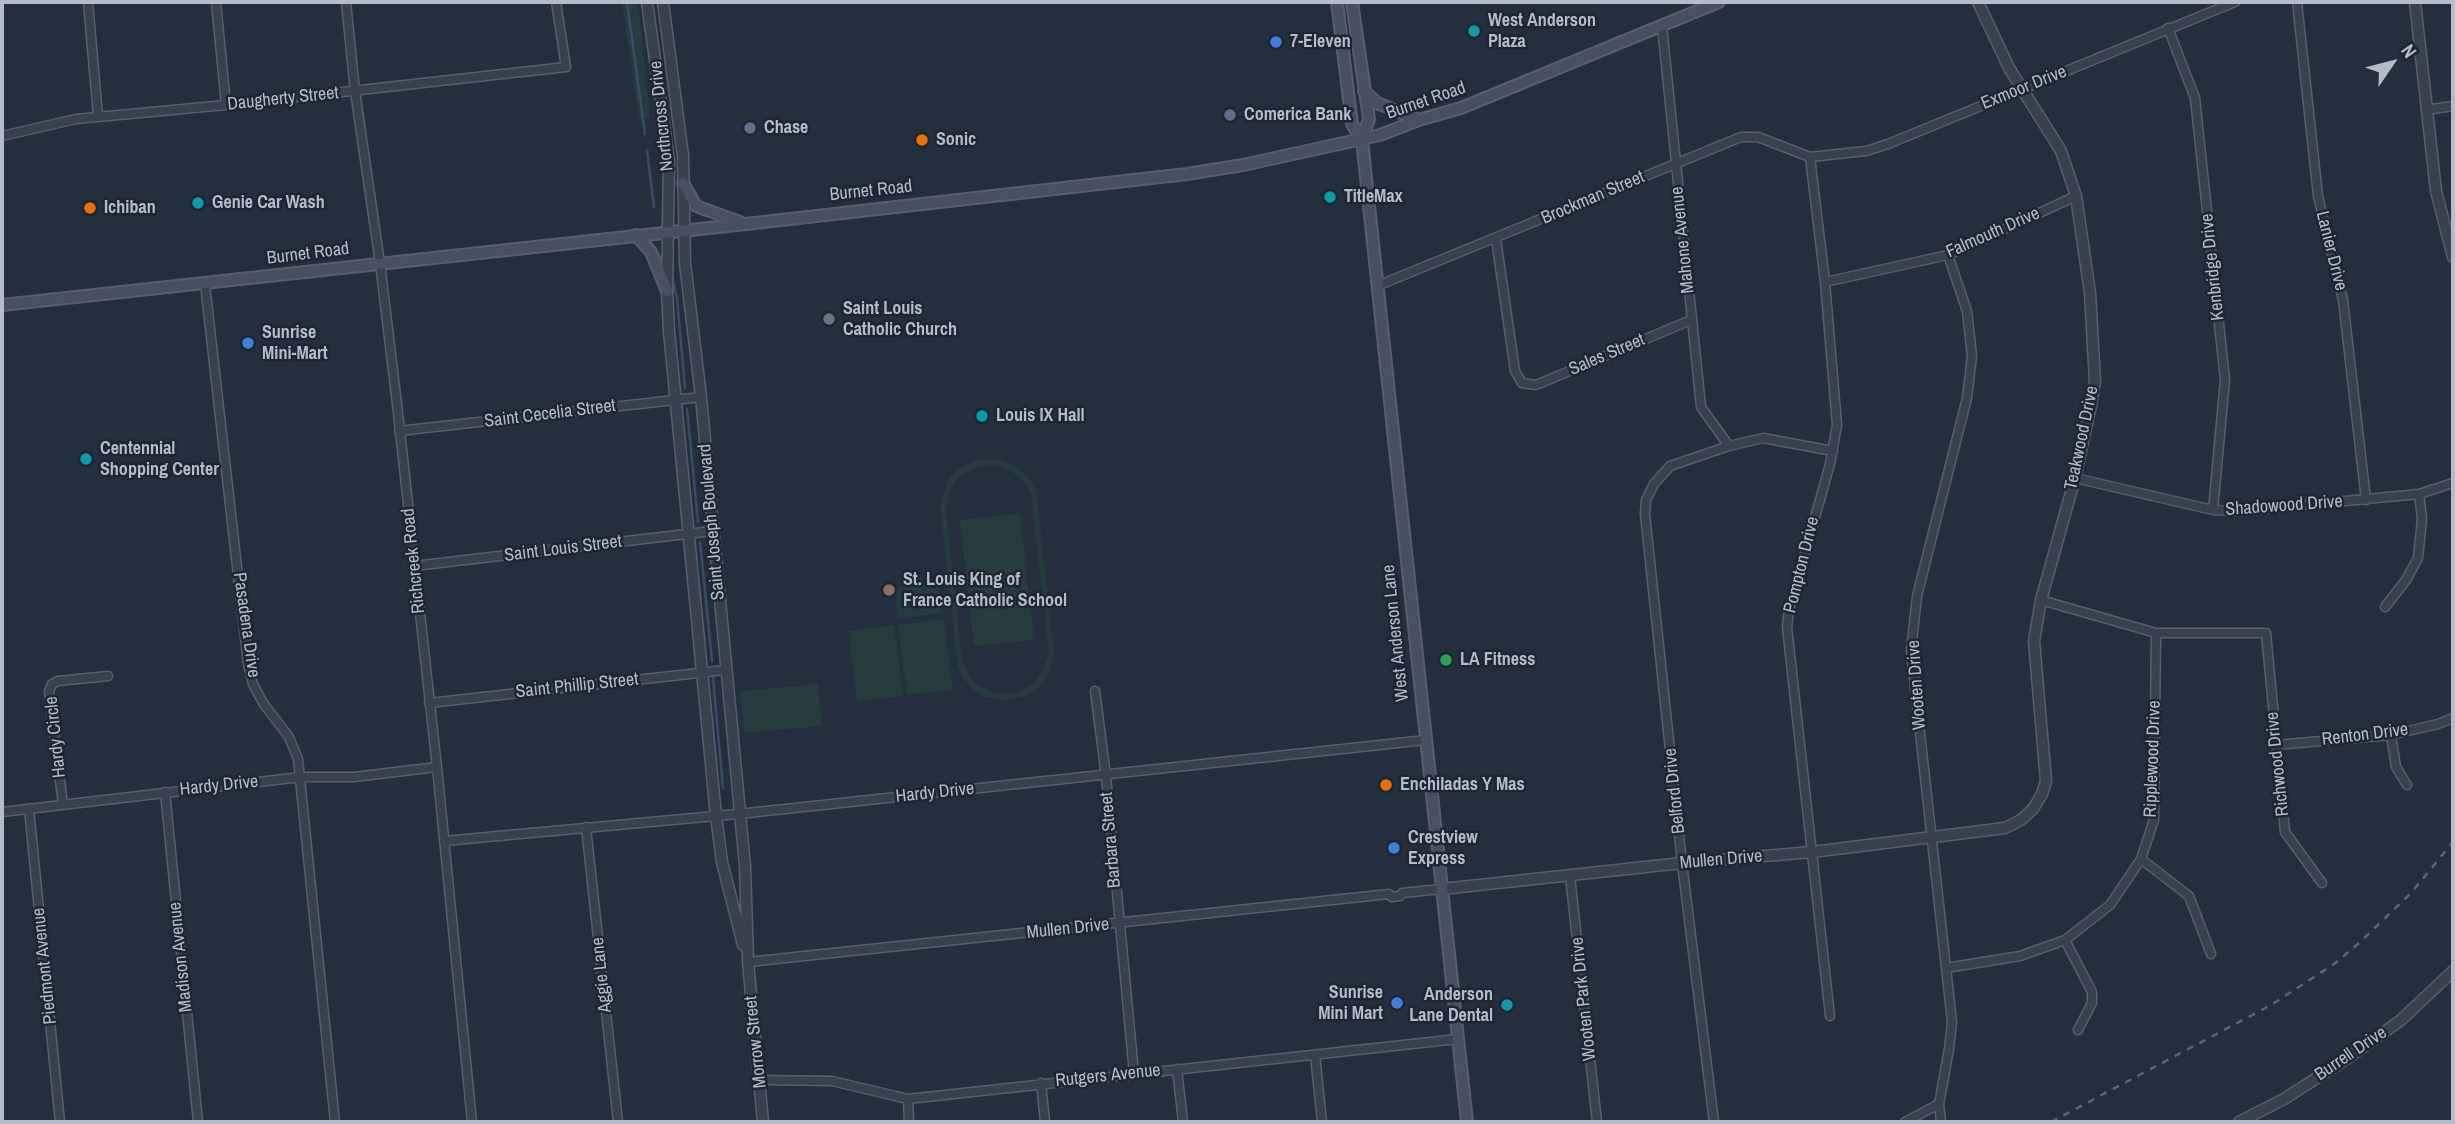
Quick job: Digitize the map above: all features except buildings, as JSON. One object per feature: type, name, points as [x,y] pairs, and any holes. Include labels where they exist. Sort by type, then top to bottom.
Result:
[{"type":"main road","name":"West Anderson Lane","points":[[1337,2],[1352,124],[1362,140]]},
{"type":"main road","name":"West Anderson Lane","points":[[1352,2],[1368,119],[1362,140],[1467,1122]]},
{"type":"main road","name":"Burnet Road","points":[[2,305],[1187,174],[1243,165],[1362,140],[1461,108],[1719,2]]},
{"type":"main road","points":[[1364,90],[1377,103],[1419,120]]},
{"type":"main road","points":[[683,183],[696,206],[746,223]]},
{"type":"main road","points":[[636,235],[651,251],[667,291]]},
{"type":"street","points":[[88,2],[98,117]]},
{"type":"street","points":[[216,2],[226,105]]},
{"type":"street","name":"Richcreek Road","points":[[345,2],[380,263],[437,767],[472,1122]]},
{"type":"street","name":"Daugherty Street","points":[[2,136],[76,119],[566,67],[556,2]]},
{"type":"street","name":"Northcross Drive","points":[[648,2],[669,161],[668,232]]},
{"type":"street","name":"Northcross Drive","points":[[663,2],[680,128],[685,230]]},
{"type":"street","name":"Teakwood Drive","points":[[1978,2],[1997,47],[2061,150],[2076,196],[2091,293],[2095,381],[2075,478],[2041,600],[2034,641],[2046,781],[2033,809]]},
{"type":"street","name":"Exmoor Drive","points":[[1810,157],[1866,151],[1888,144],[2235,2]]},
{"type":"street","name":"Lanier Drive","points":[[2297,2],[2318,196],[2343,300],[2366,500]]},
{"type":"street","points":[[2415,2],[2435,191],[2449,230],[2453,257]]},
{"type":"street","name":"Mahone Avenue","points":[[1662,26],[1701,407],[1729,446]]},
{"type":"street","name":"Kenbridge Drive","points":[[2168,28],[2195,98],[2225,380],[2213,510]]},
{"type":"street","points":[[653,38],[668,37]]},
{"type":"street","points":[[2426,110],[2453,106]]},
{"type":"street","name":"Brockman Street","points":[[1377,286],[1741,137],[1751,136],[1810,157]]},
{"type":"street","name":"Pompton Drive","points":[[1810,157],[1825,282],[1837,425],[1833,451],[1792,597],[1787,627],[1830,1016]]},
{"type":"street","name":"Falmouth Drive","points":[[1825,282],[1948,255],[2076,196]]},
{"type":"street","name":"Saint Joseph Boulevard","points":[[685,230],[685,263],[701,397],[739,814]]},
{"type":"street","name":"Saint Joseph Boulevard","points":[[668,232],[667,291],[716,816]]},
{"type":"street","name":"Sales Street","points":[[1496,239],[1514,371],[1522,383],[1536,385],[1691,320]]},
{"type":"street","name":"Wooten Drive","points":[[1941,1122],[1939,1104],[1952,1022],[1911,651],[1917,596],[1967,398],[1972,356],[1967,311],[1948,255]]},
{"type":"street","name":"Pasadena Drive","points":[[205,284],[248,664],[253,684],[263,703],[295,748],[301,778],[335,1122]]},
{"type":"street","name":"Saint Cecelia Street","points":[[399,431],[701,397]]},
{"type":"street","points":[[1729,446],[1763,438],[1833,451]]},
{"type":"street","name":"Belford Drive","points":[[1714,1122],[1682,863],[1645,514],[1646,500],[1654,484],[1670,466],[1729,446]]},
{"type":"street","name":"Shadowood Drive","points":[[2075,478],[2213,510],[2258,511],[2419,494],[2453,483]]},
{"type":"street","points":[[2385,607],[2406,580],[2418,558],[2422,519],[2419,494]]},
{"type":"street","name":"Saint Louis Street","points":[[414,566],[712,531]]},
{"type":"street","points":[[2041,600],[2156,633]]},
{"type":"street","name":"Richwood Drive","points":[[2156,633],[2266,633],[2286,832],[2322,883]]},
{"type":"street","name":"Ripplewood Drive","points":[[1946,968],[2020,956],[2065,940],[2110,905],[2141,859],[2154,820],[2156,633]]},
{"type":"street","name":"Saint Phillip Street","points":[[429,703],[725,670]]},
{"type":"street","name":"Hardy Circle","points":[[63,805],[49,691],[52,684],[58,681],[108,676]]},
{"type":"street","name":"Barbara Street","points":[[1095,691],[1106,776],[1134,1073]]},
{"type":"street","name":"Renton Drive","points":[[2276,744],[2391,735],[2453,718]]},
{"type":"street","points":[[2391,735],[2396,767],[2407,785]]},
{"type":"street","name":"Hardy Drive","points":[[444,841],[739,814],[1426,740]]},
{"type":"street","name":"Hardy Drive","points":[[2,812],[165,792],[301,778],[354,777],[437,767]]},
{"type":"street","name":"Madison Avenue","points":[[165,792],[198,1122]]},
{"type":"street","name":"Piedmont Avenue","points":[[29,809],[60,1122]]},
{"type":"street","name":"Mullen Drive","points":[[748,962],[1389,894],[1392,897],[1402,893],[1931,838],[2005,828],[2021,820],[2033,809]]},
{"type":"street","name":"Morrow Street","points":[[739,814],[745,866],[748,962],[763,1122]]},
{"type":"street","name":"Morrow Street","points":[[716,816],[722,862],[748,962]]},
{"type":"street","name":"Aggie Lane","points":[[586,827],[618,1122]]},
{"type":"street","points":[[2141,859],[2189,896],[2211,954]]},
{"type":"street","name":"Wooten Park Drive","points":[[1570,876],[1597,1122]]},
{"type":"street","points":[[2065,940],[2092,992],[2092,1003],[2078,1030]]},
{"type":"street","name":"Burrell Drive","points":[[2239,1122],[2284,1099],[2348,1058],[2401,1020],[2453,971]]},
{"type":"street","name":"Rutgers Avenue","points":[[760,1080],[832,1081],[908,1099],[1458,1039]]},
{"type":"street","points":[[1315,1055],[1322,1122]]},
{"type":"street","points":[[1177,1069],[1183,1122]]},
{"type":"street","points":[[1041,1083],[1045,1122]]},
{"type":"street","points":[[908,1099],[909,1122]]},
{"type":"street","points":[[1905,1122],[1939,1104]]},
{"type":"green space","points":[[622,2],[638,2],[650,118],[639,119]]},
{"type":"green space","points":[[1002,460],[1018,468],[1029,478],[1036,491],[1054,652],[1049,673],[1039,687],[1026,696],[1005,700],[986,697],[974,690],[958,668],[940,504],[949,479],[959,469],[975,461]],"holes":[[[993,464],[1006,468],[1026,484],[1031,494],[1049,652],[1043,672],[1033,684],[1020,692],[1004,694],[994,693],[976,684],[962,661],[946,510],[949,492],[961,475],[980,466]]]},
{"type":"green space","points":[[1020,513],[1034,640],[974,646],[960,520]]},
{"type":"green space","points":[[938,582],[942,613],[898,619],[894,587]]},
{"type":"green space","points":[[944,619],[953,690],[907,695],[898,625]]},
{"type":"green space","points":[[894,625],[903,696],[857,701],[849,631]]},
{"type":"green space","points":[[818,684],[822,726],[744,733],[740,691]]},
{"type":"waterway","points":[[627,2],[645,134]]},
{"type":"waterway","points":[[647,150],[654,207]]},
{"type":"waterway","points":[[672,277],[677,298],[685,388]]},
{"type":"waterway","points":[[687,409],[698,522]]},
{"type":"waterway","points":[[700,542],[712,661]]},
{"type":"waterway","points":[[713,678],[723,788]]},
{"type":"railway","points":[[2051,1122],[2271,1005],[2334,964],[2411,893],[2453,842]]},
{"type":"place","name":"West Anderson Plaza","points":[[1474,31]]},
{"type":"place","name":"7-Eleven","points":[[1276,42]]},
{"type":"place","name":"Comerica Bank","points":[[1230,115]]},
{"type":"place","name":"Chase","points":[[750,128]]},
{"type":"place","name":"Sonic","points":[[922,140]]},
{"type":"place","name":"TitleMax","points":[[1330,197]]},
{"type":"place","name":"Genie Car Wash","points":[[198,203]]},
{"type":"place","name":"Ichiban","points":[[90,208]]},
{"type":"place","name":"Saint Louis Catholic Church","points":[[829,319]]},
{"type":"place","name":"Sunrise Mini-Mart","points":[[248,343]]},
{"type":"place","name":"Louis IX Hall","points":[[982,416]]},
{"type":"place","name":"Centennial Shopping Center","points":[[86,459]]},
{"type":"place","name":"St. Louis King of France Catholic School","points":[[889,590]]},
{"type":"place","name":"LA Fitness","points":[[1446,660]]},
{"type":"place","name":"Enchiladas Y Mas","points":[[1386,785]]},
{"type":"place","name":"Crestview Express","points":[[1394,848]]},
{"type":"place","name":"Sunrise Mini Mart","points":[[1397,1003]]},
{"type":"place","name":"Anderson Lane Dental","points":[[1507,1005]]}]
